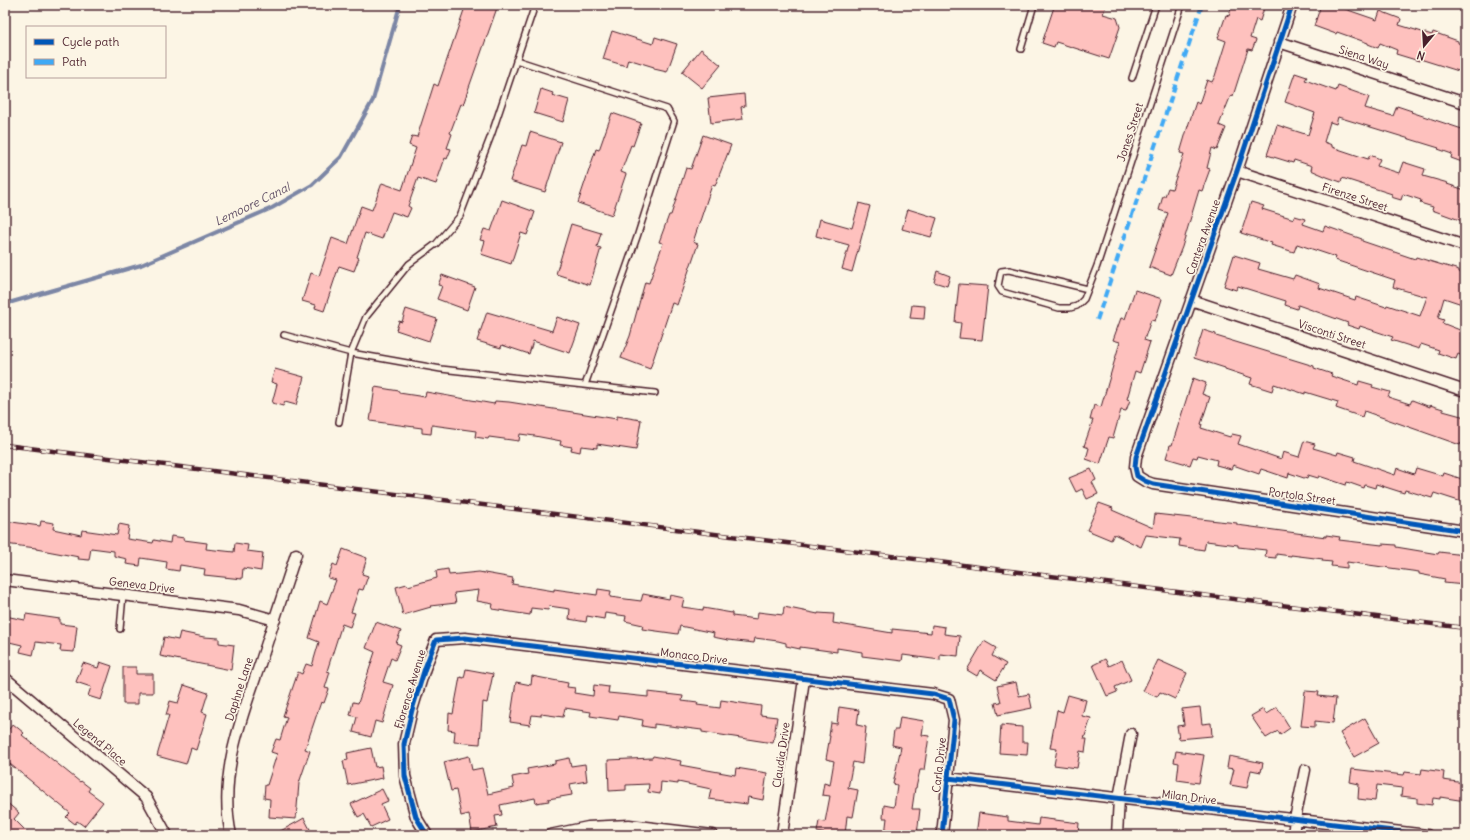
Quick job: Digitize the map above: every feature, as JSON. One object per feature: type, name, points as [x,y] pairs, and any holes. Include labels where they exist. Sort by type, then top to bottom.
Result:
[{"type":"street","name":"Cantera Avenue","points":[[1137,476],[1135,467],[1136,457],[1237,171],[1292,5]]},
{"type":"street","name":"Siena Way","points":[[1279,42],[1465,103]]},
{"type":"street","name":"Firenze Street","points":[[1237,171],[1465,246]]},
{"type":"street","name":"Visconti Street","points":[[1191,300],[1465,391]]},
{"type":"street","name":"Portola Street","points":[[1137,476],[1154,484],[1465,530]]},
{"type":"street","name":"Daphne Lane","points":[[231,835],[228,823],[227,793],[229,764],[238,728],[296,554]]},
{"type":"street","name":"Geneva Drive","points":[[5,580],[239,610],[275,620]]},
{"type":"street","name":"Monaco Drive","points":[[436,640],[465,638],[933,694],[949,698]]},
{"type":"street","name":"Florence Avenue","points":[[427,835],[416,817],[405,776],[404,744],[412,710],[425,668],[436,640]]},
{"type":"street","name":"Claudia Drive","points":[[782,835],[804,679]]},
{"type":"street","name":"Legend Place","points":[[7,684],[146,797],[167,835]]},
{"type":"street","name":"Carla Drive","points":[[942,835],[954,720],[949,698]]},
{"type":"street","points":[[1117,835],[1119,798],[1131,734]]},
{"type":"street","points":[[1293,835],[1305,770]]},
{"type":"street","name":"Milan Drive","points":[[948,778],[1427,835]]},
{"type":"street","points":[[550,835],[588,827],[629,825],[712,835]]},
{"type":"lane","points":[[339,422],[351,353],[366,317],[409,264],[436,244],[460,216],[492,132],[535,5]]},
{"type":"lane","points":[[1020,48],[1034,5]]},
{"type":"lane","points":[[1132,78],[1156,5]]},
{"type":"lane","name":"Jones Street","points":[[1088,289],[1009,270],[1001,271],[998,286],[1002,292],[1060,308],[1077,306],[1084,298],[1088,289],[1097,266],[1182,5]]},
{"type":"lane","points":[[516,60],[667,109],[674,120],[637,237],[585,385]]},
{"type":"lane","points":[[284,335],[351,353],[440,370],[655,393]]},
{"type":"lane","points":[[120,629],[123,595]]},
{"type":"building","points":[[471,5],[498,5],[463,105],[461,104],[450,133],[452,134],[447,148],[451,149],[447,159],[445,158],[436,184],[418,178],[408,206],[411,208],[407,217],[392,212],[382,239],[365,233],[354,271],[339,266],[324,311],[315,308],[316,305],[302,301],[311,273],[319,276],[332,238],[348,244],[361,206],[372,210],[382,183],[402,190],[416,148],[409,145],[412,136],[417,137],[434,84],[438,86],[465,7],[470,9]]},
{"type":"building","points":[[1056,5],[1106,5],[1103,14],[1117,18],[1120,27],[1109,59],[1056,42],[1054,47],[1042,43]]},
{"type":"building","points":[[1232,5],[1263,5],[1262,7],[1264,8],[1260,21],[1256,19],[1250,38],[1256,40],[1252,50],[1248,49],[1233,96],[1231,95],[1219,125],[1226,128],[1217,150],[1212,148],[1207,168],[1210,169],[1202,191],[1199,190],[1182,247],[1171,275],[1149,267],[1168,213],[1159,210],[1163,196],[1165,196],[1168,188],[1172,189],[1184,154],[1180,153],[1196,102],[1199,104],[1207,80],[1212,82],[1215,76],[1226,41],[1218,38],[1226,15],[1229,16]]},
{"type":"building","points":[[1321,5],[1340,5],[1346,7],[1345,9],[1377,20],[1380,11],[1401,19],[1399,25],[1432,35],[1433,32],[1458,41],[1458,43],[1465,45],[1465,73],[1420,59],[1419,61],[1396,54],[1397,50],[1380,43],[1378,48],[1337,32],[1336,34],[1314,26]]},
{"type":"building","points":[[612,31],[653,44],[655,37],[677,44],[667,72],[654,69],[654,67],[628,59],[626,66],[603,59]]},
{"type":"building","points":[[701,49],[721,65],[702,88],[682,72]]},
{"type":"building","points":[[1295,73],[1307,77],[1305,80],[1336,91],[1338,86],[1369,97],[1365,108],[1393,116],[1397,106],[1465,130],[1465,153],[1462,162],[1451,158],[1452,154],[1438,149],[1439,148],[1338,117],[1336,124],[1330,122],[1324,142],[1332,145],[1332,147],[1368,159],[1370,155],[1380,159],[1377,166],[1399,173],[1403,162],[1425,169],[1423,176],[1448,183],[1447,184],[1465,190],[1465,222],[1432,210],[1433,207],[1420,203],[1421,200],[1403,194],[1401,200],[1391,197],[1392,194],[1342,178],[1341,182],[1327,177],[1311,170],[1312,166],[1294,160],[1293,163],[1267,155],[1277,125],[1308,135],[1315,113],[1285,102]]},
{"type":"building","points":[[541,89],[553,93],[552,95],[569,100],[563,122],[534,113]]},
{"type":"building","points":[[744,94],[745,106],[741,107],[743,119],[711,123],[708,98]]},
{"type":"building","points":[[612,113],[641,123],[633,146],[631,145],[621,172],[626,174],[612,215],[578,203],[596,149],[599,150]]},
{"type":"building","points":[[530,132],[561,142],[545,192],[510,181],[522,145],[526,146]]},
{"type":"building","points":[[703,135],[731,145],[715,186],[712,185],[693,242],[698,244],[677,305],[672,303],[650,369],[621,358],[630,336],[645,282],[649,283],[659,255],[663,243],[659,242],[669,215],[671,215],[686,168],[691,169]]},
{"type":"building","points":[[502,200],[535,212],[527,235],[521,233],[511,264],[481,254],[485,241],[480,240],[484,229],[491,231]]},
{"type":"building","points":[[1251,202],[1264,206],[1262,209],[1294,219],[1295,216],[1305,219],[1303,224],[1323,231],[1325,226],[1362,239],[1362,241],[1415,259],[1416,257],[1459,270],[1459,272],[1465,274],[1465,305],[1444,298],[1438,318],[1444,320],[1442,323],[1465,332],[1465,357],[1458,354],[1456,359],[1438,353],[1439,350],[1421,344],[1419,349],[1391,340],[1393,337],[1360,326],[1359,329],[1347,325],[1348,323],[1298,305],[1297,309],[1285,305],[1286,301],[1238,286],[1236,290],[1224,286],[1234,255],[1260,263],[1258,269],[1293,279],[1295,275],[1320,284],[1319,288],[1355,300],[1356,297],[1420,316],[1427,297],[1393,287],[1395,280],[1335,260],[1336,257],[1297,244],[1294,252],[1241,233]]},
{"type":"building","points":[[859,203],[870,206],[852,272],[842,269],[849,245],[816,236],[820,219],[852,228]]},
{"type":"building","points":[[908,209],[937,218],[931,237],[902,229]]},
{"type":"building","points":[[571,224],[601,233],[597,247],[601,248],[590,285],[556,274]]},
{"type":"building","points":[[937,271],[950,276],[947,286],[934,282]]},
{"type":"building","points":[[442,275],[475,287],[467,310],[437,299],[442,286],[438,285]]},
{"type":"building","points":[[959,284],[988,286],[982,340],[959,338],[961,323],[955,322]]},
{"type":"building","points":[[1135,290],[1162,299],[1155,321],[1151,320],[1144,340],[1150,342],[1140,373],[1135,371],[1127,399],[1130,400],[1126,411],[1121,410],[1113,438],[1109,437],[1100,464],[1086,459],[1089,448],[1084,446],[1093,420],[1090,420],[1094,405],[1101,407],[1120,342],[1113,340],[1121,318],[1125,319]]},
{"type":"building","points":[[912,305],[925,306],[924,319],[910,318]]},
{"type":"building","points":[[406,309],[437,319],[429,341],[396,330],[399,321],[402,322]]},
{"type":"building","points":[[487,312],[552,331],[557,317],[580,325],[570,353],[533,341],[529,354],[502,345],[501,348],[477,341]]},
{"type":"building","points":[[1203,330],[1216,334],[1216,336],[1314,366],[1314,368],[1332,374],[1331,376],[1358,385],[1359,381],[1373,385],[1372,387],[1390,392],[1388,397],[1410,404],[1412,400],[1465,417],[1465,445],[1461,443],[1460,445],[1364,411],[1362,417],[1336,408],[1338,402],[1305,392],[1305,394],[1274,384],[1272,391],[1250,384],[1252,378],[1194,358]]},
{"type":"building","points":[[275,369],[304,377],[296,405],[285,402],[283,406],[272,403],[277,384],[271,382]]},
{"type":"building","points":[[1193,378],[1206,383],[1202,394],[1210,397],[1201,428],[1230,437],[1232,434],[1241,436],[1238,444],[1281,459],[1283,452],[1299,457],[1304,441],[1315,444],[1313,448],[1337,455],[1338,452],[1355,457],[1354,461],[1395,475],[1397,468],[1414,474],[1416,468],[1443,476],[1444,473],[1465,480],[1465,492],[1462,502],[1434,493],[1432,498],[1405,490],[1404,493],[1376,484],[1375,488],[1365,485],[1364,488],[1347,482],[1346,485],[1319,476],[1318,478],[1308,475],[1307,479],[1289,473],[1288,478],[1261,469],[1259,474],[1233,465],[1231,469],[1216,465],[1217,460],[1198,455],[1197,458],[1193,457],[1190,465],[1166,458],[1170,445],[1172,445]]},
{"type":"building","points":[[375,387],[425,397],[426,392],[494,404],[495,401],[509,402],[617,419],[617,416],[641,420],[636,450],[597,444],[597,448],[581,446],[580,452],[571,450],[572,447],[560,445],[561,441],[535,436],[520,434],[519,441],[489,437],[488,439],[475,437],[476,431],[432,425],[431,434],[422,433],[422,428],[370,421]]},
{"type":"building","points":[[1091,469],[1096,480],[1092,482],[1098,494],[1087,499],[1082,489],[1076,492],[1069,478]]},
{"type":"building","points":[[1099,503],[1113,508],[1112,510],[1153,528],[1155,514],[1237,523],[1237,525],[1326,537],[1326,535],[1340,537],[1339,540],[1382,545],[1396,545],[1396,547],[1438,554],[1439,552],[1465,555],[1465,585],[1444,583],[1445,579],[1419,574],[1419,572],[1347,562],[1347,568],[1331,566],[1332,562],[1322,561],[1323,559],[1291,555],[1276,554],[1276,558],[1265,557],[1266,550],[1206,541],[1204,550],[1179,546],[1180,539],[1146,535],[1141,547],[1114,534],[1111,540],[1087,530]]},
{"type":"building","points":[[5,521],[40,526],[41,521],[54,523],[53,529],[81,535],[82,530],[117,535],[119,524],[129,526],[127,539],[153,543],[154,540],[170,543],[171,536],[184,538],[184,540],[207,543],[206,549],[234,552],[235,543],[248,545],[247,551],[263,553],[261,571],[243,568],[242,579],[204,575],[205,569],[180,565],[179,571],[166,569],[167,562],[141,558],[140,566],[126,564],[127,559],[114,556],[114,551],[91,548],[89,560],[78,559],[79,557],[36,548],[5,544]]},
{"type":"building","points":[[343,549],[367,558],[362,574],[368,576],[363,590],[359,589],[351,612],[355,613],[350,627],[342,624],[327,671],[330,672],[325,688],[329,689],[324,703],[321,702],[305,749],[310,751],[299,783],[296,819],[269,817],[270,799],[264,798],[265,785],[267,785],[277,754],[271,752],[276,739],[280,740],[287,717],[283,716],[298,672],[302,674],[306,664],[312,666],[319,642],[309,638],[320,601],[327,604],[336,580],[328,578],[333,564],[337,566]]},
{"type":"building","points":[[448,569],[449,575],[479,572],[513,578],[512,584],[554,591],[554,589],[597,595],[598,589],[611,591],[610,597],[641,601],[643,594],[669,599],[670,595],[684,598],[682,607],[703,610],[703,608],[732,613],[732,616],[757,619],[758,612],[783,615],[784,607],[818,614],[834,614],[833,623],[892,633],[892,629],[931,633],[932,625],[945,627],[944,634],[960,636],[958,656],[940,654],[940,660],[903,655],[902,661],[862,656],[862,652],[837,648],[837,652],[800,647],[800,649],[786,646],[786,643],[778,641],[755,638],[754,643],[728,640],[713,637],[714,633],[680,626],[678,634],[642,629],[643,625],[625,621],[626,616],[605,613],[604,619],[587,616],[586,622],[569,619],[570,609],[549,606],[548,610],[531,608],[530,615],[492,609],[493,604],[477,601],[479,590],[454,593],[456,603],[430,606],[431,607],[403,615],[396,587],[407,584],[408,586],[437,578],[436,571]]},
{"type":"building","points":[[26,614],[60,619],[60,624],[77,626],[74,652],[60,651],[61,645],[36,642],[33,655],[20,652],[22,645],[5,641],[5,616],[25,620]]},
{"type":"building","points":[[376,622],[401,631],[396,643],[401,645],[395,660],[391,658],[383,682],[393,685],[382,723],[375,721],[371,737],[353,732],[357,717],[350,715],[353,702],[358,703],[375,652],[366,648]]},
{"type":"building","points":[[180,632],[204,637],[219,638],[219,643],[234,645],[231,670],[160,656],[164,637],[178,640]]},
{"type":"building","points":[[984,641],[996,648],[992,656],[1006,664],[996,680],[980,670],[977,676],[967,670]]},
{"type":"building","points":[[1105,659],[1109,666],[1122,660],[1131,680],[1115,687],[1117,692],[1107,696],[1093,665]]},
{"type":"building","points":[[1158,660],[1187,673],[1175,699],[1160,692],[1157,697],[1143,691]]},
{"type":"building","points":[[100,662],[112,666],[101,700],[88,696],[91,687],[76,682],[83,663],[98,668]]},
{"type":"building","points":[[123,667],[136,667],[136,674],[153,674],[153,693],[138,693],[138,704],[123,704]]},
{"type":"building","points":[[466,669],[493,674],[487,703],[483,702],[480,744],[454,742],[455,731],[448,730],[449,713],[453,714],[460,677],[464,678]]},
{"type":"building","points":[[532,676],[568,683],[567,687],[575,688],[574,693],[593,696],[594,685],[609,687],[608,693],[648,697],[648,692],[683,696],[682,701],[698,703],[697,705],[720,708],[721,700],[761,706],[760,715],[777,717],[773,743],[702,732],[702,730],[654,724],[654,728],[642,726],[643,720],[619,716],[618,720],[590,716],[591,712],[565,708],[563,717],[541,714],[541,716],[532,715],[530,725],[510,722],[516,682],[531,685]]},
{"type":"building","points":[[1016,682],[1019,696],[1029,694],[1032,708],[998,715],[995,703],[1001,702],[997,686]]},
{"type":"building","points":[[184,685],[208,693],[202,712],[207,714],[196,750],[191,748],[186,764],[157,756],[169,715],[166,715],[170,701],[178,703]]},
{"type":"building","points":[[1305,691],[1319,692],[1318,696],[1336,698],[1333,723],[1315,721],[1315,727],[1301,726]]},
{"type":"building","points":[[1068,695],[1086,700],[1082,716],[1091,718],[1084,739],[1087,739],[1085,752],[1080,751],[1077,768],[1054,765],[1057,749],[1050,748],[1057,710],[1063,712]]},
{"type":"building","points":[[839,707],[859,710],[857,725],[866,727],[862,764],[853,762],[848,788],[858,790],[853,817],[847,816],[845,835],[828,835],[829,834],[817,832],[819,821],[825,822],[830,796],[822,795],[824,783],[830,785],[834,761],[826,759],[831,723],[837,724]]},
{"type":"building","points":[[1200,707],[1202,724],[1211,723],[1212,736],[1179,739],[1177,726],[1184,725],[1182,709]]},
{"type":"building","points":[[1277,707],[1290,728],[1280,735],[1278,731],[1266,738],[1251,716],[1263,709],[1266,714]]},
{"type":"building","points":[[900,717],[924,721],[922,735],[929,736],[924,770],[920,770],[915,788],[912,809],[920,809],[917,835],[885,835],[887,818],[883,818],[884,805],[894,807],[897,785],[893,784],[901,747],[892,745],[894,730],[898,730]]},
{"type":"building","points":[[1365,718],[1379,743],[1354,757],[1340,733]]},
{"type":"building","points":[[13,724],[24,733],[22,735],[80,782],[81,781],[90,788],[88,791],[103,802],[84,826],[77,821],[75,824],[66,817],[70,813],[5,760],[5,734]]},
{"type":"building","points":[[1001,725],[1022,727],[1022,742],[1028,742],[1027,755],[999,753]]},
{"type":"building","points":[[371,748],[375,767],[381,766],[383,778],[348,785],[343,761],[348,760],[347,753]]},
{"type":"building","points":[[1176,751],[1204,755],[1199,783],[1177,780],[1179,763],[1174,762]]},
{"type":"building","points":[[469,756],[472,770],[482,768],[488,794],[514,788],[512,777],[528,774],[527,769],[555,764],[555,761],[569,758],[571,766],[585,764],[587,781],[570,784],[572,795],[548,799],[549,801],[536,803],[535,798],[500,805],[502,815],[495,816],[497,827],[472,832],[469,814],[461,816],[456,790],[451,791],[444,762]]},
{"type":"building","points":[[653,756],[681,761],[680,765],[735,775],[736,768],[767,773],[763,800],[748,797],[747,804],[709,799],[711,789],[678,782],[678,784],[661,782],[660,794],[648,792],[649,784],[626,785],[626,790],[609,791],[608,760],[652,758]]},
{"type":"building","points":[[1229,756],[1263,763],[1261,772],[1251,770],[1247,788],[1230,785],[1234,769],[1227,768]]},
{"type":"building","points":[[1352,769],[1404,775],[1405,772],[1421,774],[1422,769],[1444,772],[1443,780],[1465,783],[1465,801],[1440,797],[1440,799],[1433,798],[1432,805],[1417,803],[1417,798],[1401,796],[1402,788],[1377,785],[1375,801],[1358,799],[1359,784],[1350,782]]},
{"type":"building","points":[[382,789],[388,801],[381,804],[388,819],[371,827],[364,814],[358,817],[351,804]]},
{"type":"building","points":[[5,801],[19,813],[14,819],[30,835],[5,835]]},
{"type":"building","points":[[979,813],[1008,817],[1008,821],[1038,825],[1039,818],[1079,823],[1078,835],[976,835]]},
{"type":"building","points":[[304,818],[313,835],[273,835],[299,821]]},
{"type":"waterway","name":"Lemoore Canal","points":[[5,304],[141,265],[272,208],[312,185],[341,157],[373,100],[400,5]]},
{"type":"railway","points":[[5,445],[1465,628]]},
{"type":"marked path","points":[[1097,320],[1202,5]]},
{"type":"cycle path","points":[[1292,5],[1237,171],[1136,457],[1135,467],[1137,476],[1153,484],[1465,531]]},
{"type":"cycle path","points":[[427,835],[416,817],[405,776],[404,744],[412,710],[425,668],[436,640],[465,638],[933,694],[949,699],[954,720],[942,835]]},
{"type":"cycle path","points":[[948,778],[1427,835]]}]
